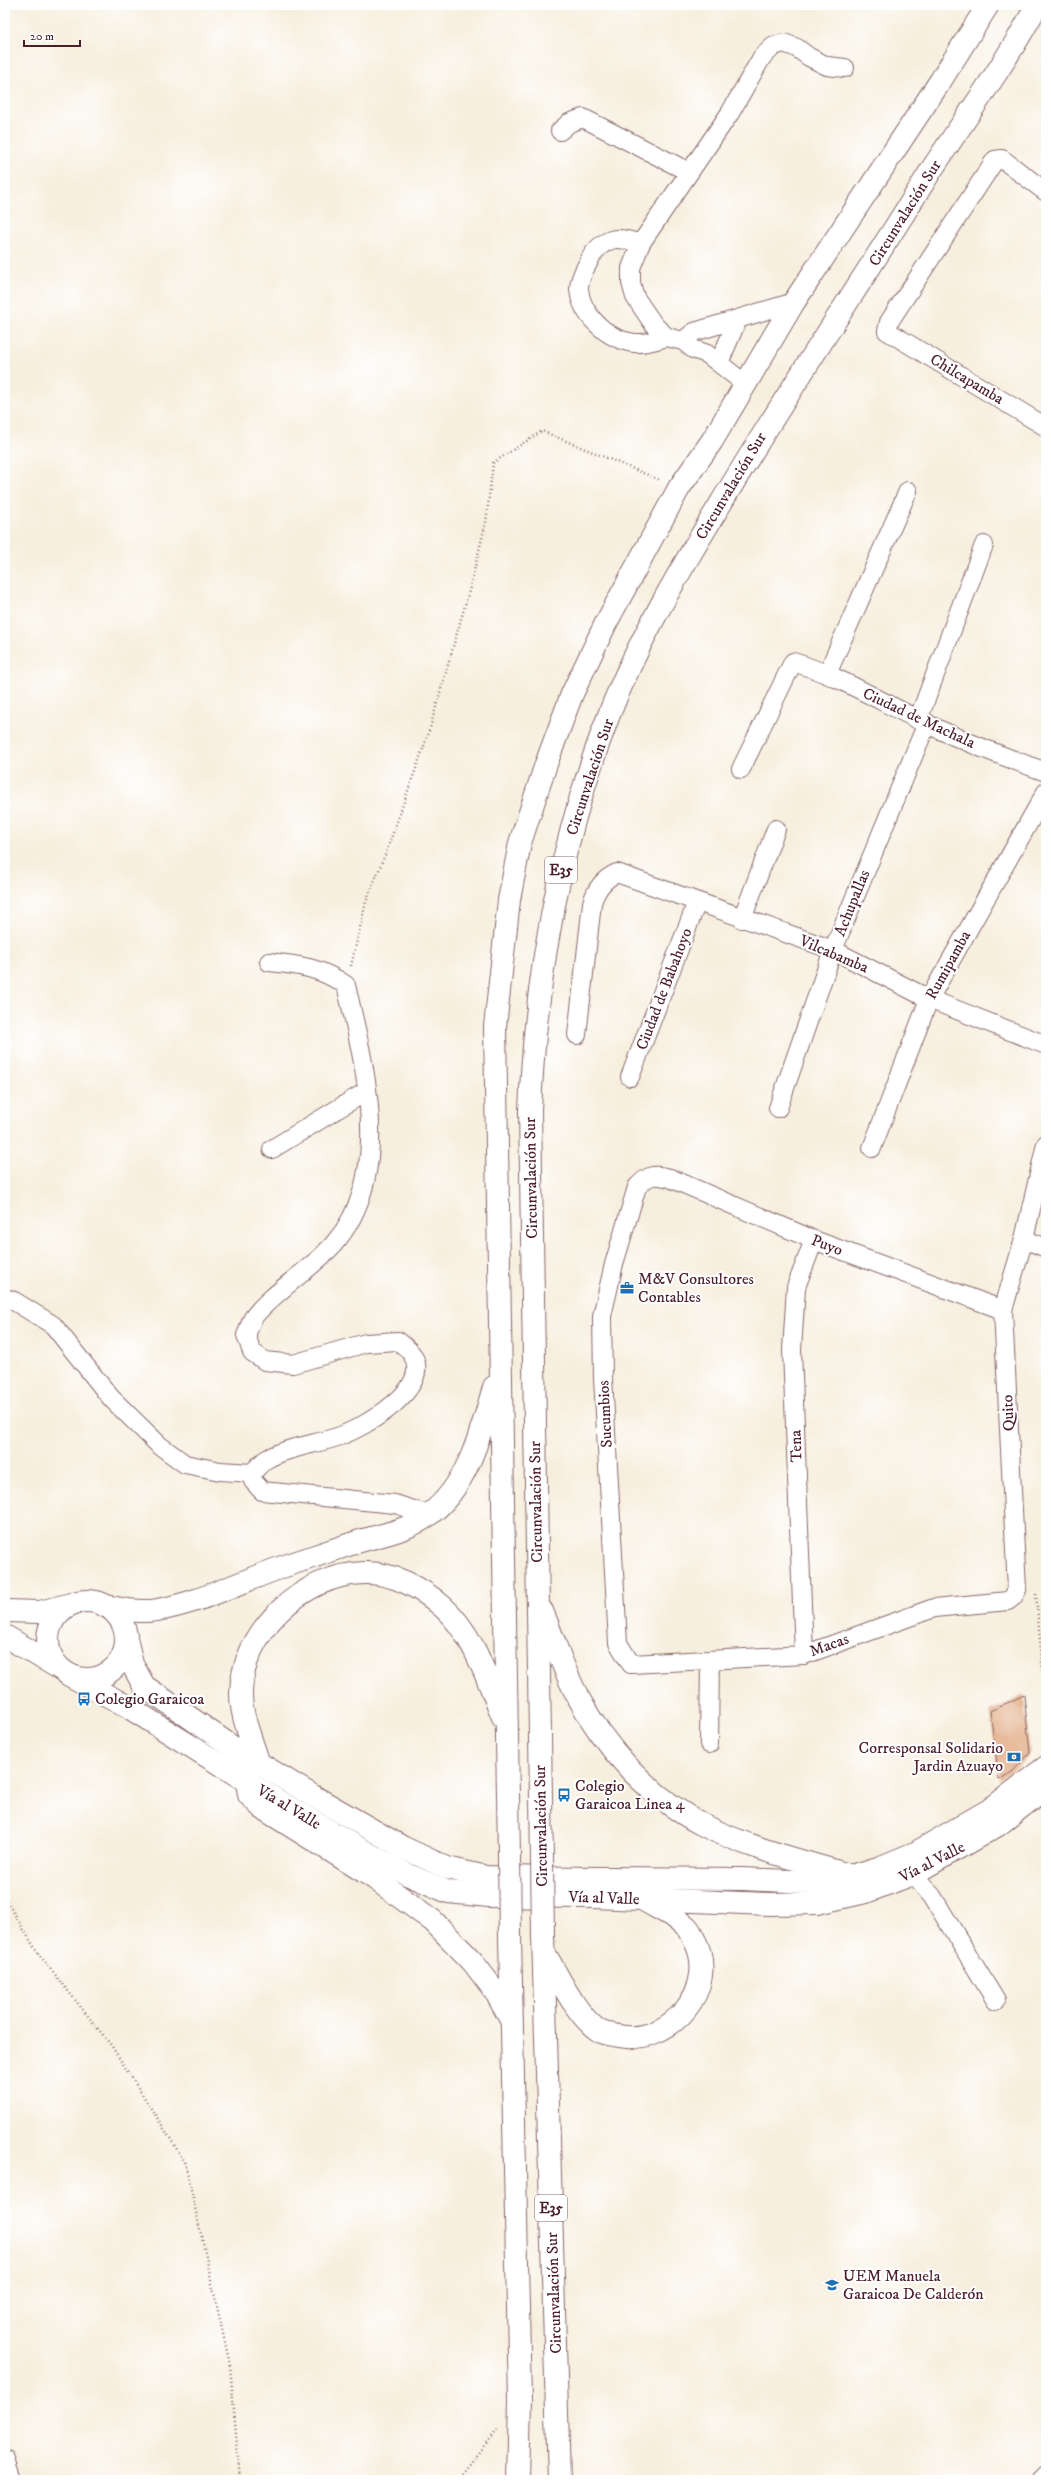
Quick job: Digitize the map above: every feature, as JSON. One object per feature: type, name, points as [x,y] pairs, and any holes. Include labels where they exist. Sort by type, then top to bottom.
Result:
[{"type":"main road","name":"Circunvalación Sur","points":[[518,2480],[520,2401],[510,1938],[508,1728],[495,1027],[509,900],[520,843],[546,764],[572,694],[606,623],[679,488],[712,441],[744,383],[794,302],[941,80],[988,5]]},
{"type":"main road","name":"Circunvalación Sur","points":[[559,2480],[543,1944],[530,1126],[532,1058],[548,929],[564,856],[604,728],[629,669],[657,612],[707,525],[778,408],[865,275],[1037,5]]},
{"type":"main road","points":[[5,1611],[40,1612],[76,1603],[91,1602],[136,1611],[156,1610],[178,1604],[325,1553],[393,1532],[430,1515],[446,1499],[464,1473],[478,1442],[501,1366]]},
{"type":"main road","points":[[259,1764],[243,1712],[241,1693],[244,1672],[259,1636],[272,1620],[305,1592],[325,1581],[347,1574],[365,1573],[386,1575],[404,1581],[442,1606],[473,1645],[508,1728]]},
{"type":"main road","points":[[537,1599],[578,1697],[598,1732],[624,1766],[674,1806],[703,1825],[774,1852],[852,1876]]},
{"type":"main road","points":[[76,1603],[59,1613],[49,1631],[49,1651],[64,1672],[80,1679],[92,1679],[113,1669],[120,1660],[126,1638],[120,1620],[106,1606]]},
{"type":"main road","name":"Vía al Valle","points":[[5,1636],[64,1672],[125,1705],[246,1781],[371,1855],[409,1875],[448,1892],[489,1896],[642,1899],[770,1904],[817,1903],[866,1892],[913,1874],[998,1825],[1046,1788]]},
{"type":"main road","name":"Vía al Valle","points":[[126,1638],[132,1664],[144,1686],[259,1764],[402,1847],[447,1868],[486,1877],[742,1879],[813,1882],[852,1876],[881,1867],[923,1848],[989,1810],[1046,1767]]},
{"type":"main road","points":[[246,1781],[249,1796],[262,1808],[374,1878],[419,1909],[448,1934],[495,1991],[512,2023]]},
{"type":"main road","points":[[543,1944],[584,2017],[602,2032],[632,2038],[661,2031],[683,2014],[697,1992],[702,1973],[701,1951],[687,1927],[642,1899]]},
{"type":"street","points":[[744,383],[707,354],[675,339],[654,325],[635,297],[631,283],[631,268],[641,243],[730,113],[762,57],[774,46],[784,42],[827,66],[845,68]]},
{"type":"street","points":[[560,131],[569,123],[584,118],[690,172]]},
{"type":"street","name":"Chilcapamba","points":[[1046,192],[1002,159],[995,160],[889,322],[887,331],[1046,427]]},
{"type":"street","points":[[641,243],[612,239],[599,246],[583,273],[579,287],[582,302],[590,316],[602,329],[619,338],[633,343],[675,339],[694,332],[737,321],[794,302]]},
{"type":"street","points":[[719,363],[737,321]]},
{"type":"street","points":[[827,674],[908,491]]},
{"type":"street","name":"Achupallas","points":[[778,1108],[833,950],[923,722],[984,545]]},
{"type":"street","name":"Ciudad de Machala","points":[[741,769],[793,662],[827,674],[923,722],[994,753],[1046,772]]},
{"type":"street","name":"Rumipamba","points":[[872,1148],[929,999],[1046,792]]},
{"type":"street","points":[[742,919],[776,829]]},
{"type":"street","name":"Vilcabamba","points":[[577,1035],[592,903],[595,892],[606,878],[617,873],[742,919],[833,950],[929,999],[1046,1045]]},
{"type":"street","name":"Ciudad de Babahoyo","points":[[630,1077],[697,902]]},
{"type":"street","points":[[5,1298],[14,1301],[52,1325],[111,1398],[159,1445],[185,1464],[220,1471],[252,1473],[267,1459],[340,1436],[363,1426],[401,1399],[414,1381],[417,1367],[413,1355],[398,1341],[366,1343],[293,1364],[265,1361],[252,1352],[246,1335],[253,1318],[324,1254],[345,1232],[358,1206],[367,1177],[371,1119],[360,1048],[346,986],[327,973],[302,965],[269,962]]},
{"type":"street","points":[[272,1149],[367,1091]]},
{"type":"street","name":"Quito","points":[[1017,1590],[1003,1310],[1024,1239],[1046,1144]]},
{"type":"street","name":"Puyo","points":[[654,1174],[670,1178],[814,1240],[1003,1310]]},
{"type":"street","name":"Sucumbios","points":[[631,1664],[618,1643],[603,1378],[602,1316],[614,1264],[638,1187],[646,1178],[654,1174]]},
{"type":"street","points":[[1024,1239],[1046,1248]]},
{"type":"street","name":"Tena","points":[[804,1654],[792,1350],[796,1287],[814,1240]]},
{"type":"street","points":[[252,1473],[253,1481],[262,1490],[395,1504],[430,1515]]},
{"type":"street","name":"Macas","points":[[631,1664],[804,1654],[934,1608],[1008,1601],[1013,1598],[1017,1590]]},
{"type":"street","points":[[709,1744],[710,1660]]},
{"type":"street","points":[[913,1874],[932,1896],[996,2001]]},
{"type":"street","points":[[5,2459],[12,2480]]},
{"type":"street","points":[[1040,2480],[1046,2474]]},
{"type":"path","points":[[346,986],[366,902],[386,855],[428,735],[469,591],[486,522],[493,463],[542,431],[679,488]]},
{"type":"path","points":[[5,1898],[37,1952],[110,2045],[185,2162],[230,2365],[240,2480]]},
{"type":"path","points":[[457,2480],[501,2425]]},
{"type":"building","points":[[1024,1695],[1030,1753],[1012,1772],[999,1780],[990,1711]]},
{"type":"place","name":"M&V Consultores Contables","points":[[627,1288]]},
{"type":"place","name":"Colegio Garaicoa","points":[[84,1699]]},
{"type":"place","name":"Corresponsal Solidario Jardin Azuayo","points":[[1014,1757]]},
{"type":"place","name":"Colegio Garaicoa Linea 4","points":[[564,1795]]},
{"type":"place","name":"UEM Manuela Garaicoa De Calderón","points":[[832,2285]]}]
